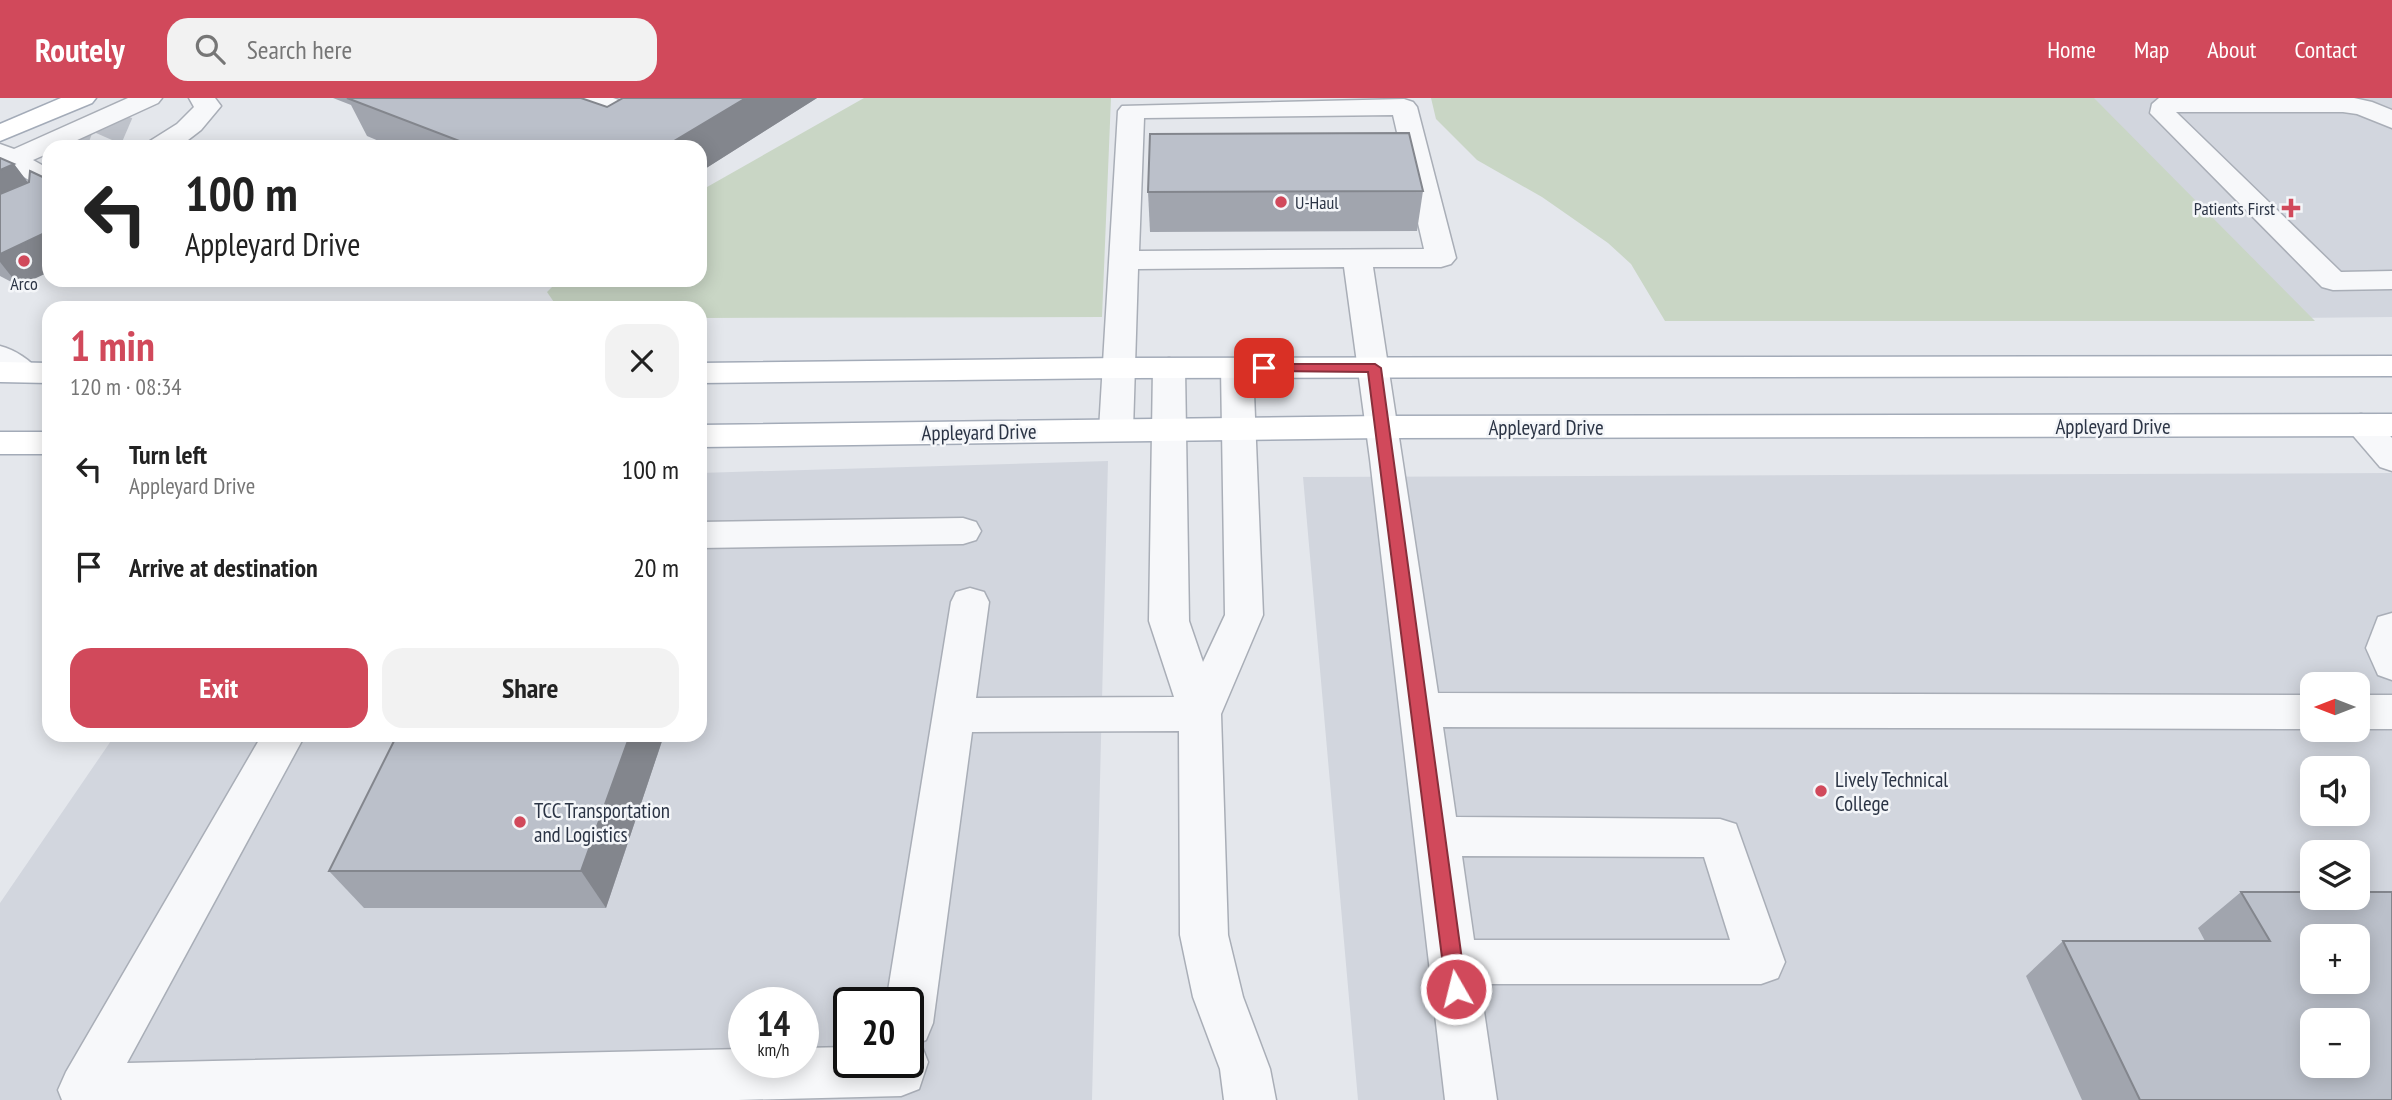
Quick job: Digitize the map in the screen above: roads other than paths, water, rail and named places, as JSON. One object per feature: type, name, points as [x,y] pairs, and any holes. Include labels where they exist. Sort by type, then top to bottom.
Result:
[{"type":"main road","points":[[0,133],[83,98]]},
{"type":"main road","points":[[707,373],[1119,368],[2392,366]]},
{"type":"main road","name":"Appleyard Drive","points":[[707,436],[1382,427],[2376,425]]},
{"type":"main road","points":[[0,443],[42,443]]},
{"type":"street","points":[[72,140],[149,98]]},
{"type":"street","points":[[167,140],[177,138],[198,120],[208,106],[202,98]]},
{"type":"street","points":[[587,98],[624,110],[645,98]]},
{"type":"street","points":[[2392,120],[2363,107],[2343,104],[2165,104],[2163,113],[2333,281],[2392,281]]},
{"type":"street","points":[[1116,430],[1131,111],[1404,107],[1441,258],[1124,260]]},
{"type":"street","points":[[4,159],[42,149]]},
{"type":"street","points":[[4,159],[42,191]]},
{"type":"street","points":[[1356,258],[1375,368],[1471,1100]]},
{"type":"street","points":[[1169,368],[1170,621],[1200,714],[1204,935],[1218,997],[1245,1069],[1250,1100]]},
{"type":"street","points":[[1200,714],[1244,615],[1237,368]]},
{"type":"street","points":[[2376,425],[2392,459]]},
{"type":"street","points":[[707,535],[963,531]]},
{"type":"street","points":[[913,987],[971,602]]},
{"type":"street","points":[[2392,628],[2386,648],[2392,664]]},
{"type":"street","points":[[1420,710],[2300,712]]},
{"type":"street","points":[[2370,712],[2392,712]]},
{"type":"street","points":[[953,715],[1200,714]]},
{"type":"street","points":[[280,742],[84,1090],[833,1073]]},
{"type":"street","points":[[1436,836],[1720,838],[1761,962],[1452,962]]},
{"type":"tunnel","points":[[101,120],[138,136]]},
{"type":"place","name":"U-Haul","points":[[1281,202]]},
{"type":"place","name":"Patients First","points":[[2291,208]]},
{"type":"place","name":"Arco","points":[[24,261]]},
{"type":"place","name":"Lively Technical College","points":[[1821,791]]},
{"type":"place","name":"TCC Transportation and Logistics","points":[[520,822]]}]
